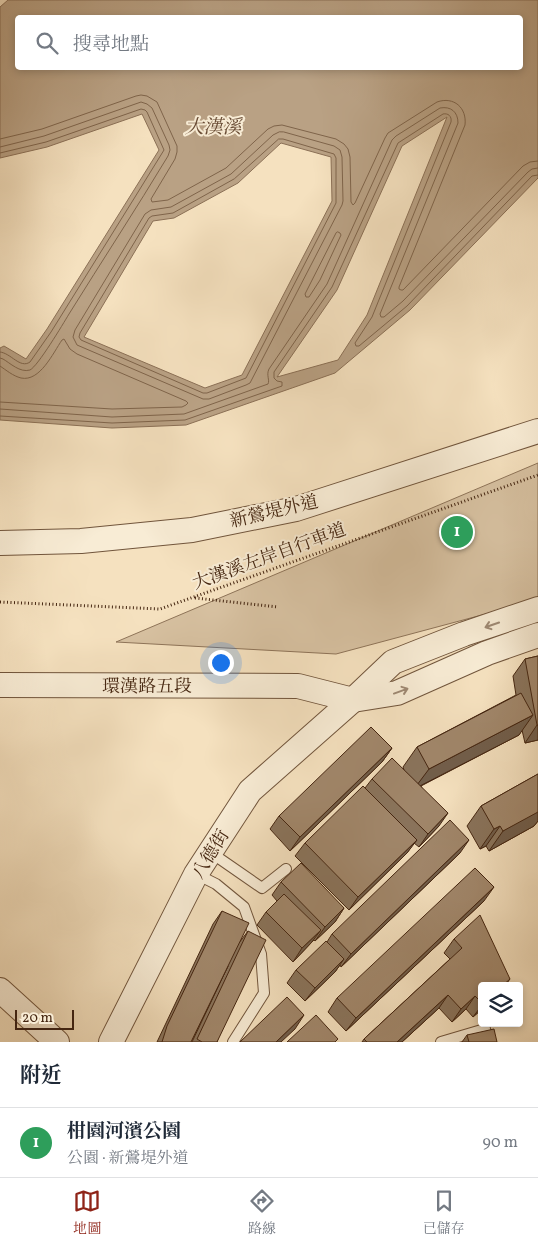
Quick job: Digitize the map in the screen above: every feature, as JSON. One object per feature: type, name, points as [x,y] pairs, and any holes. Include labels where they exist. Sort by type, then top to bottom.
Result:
[{"type":"street","name":"新鶯堤外道","points":[[0,543],[81,541],[192,530],[296,509],[538,431]]},
{"type":"street","name":"八德街","points":[[111,1042],[196,874],[250,792],[393,662],[464,634],[538,609]]},
{"type":"street","points":[[353,700],[397,693],[538,634]]},
{"type":"street","name":"環漢路五段","points":[[0,685],[298,686],[353,700]]},
{"type":"street","points":[[0,990],[58,1042]]},
{"type":"lane","points":[[210,852],[262,888],[286,869]]},
{"type":"lane","points":[[196,874],[216,884],[244,907],[262,954],[264,993],[233,1042]]},
{"type":"lane","points":[[442,1042],[485,1029],[488,1042]]},
{"type":"path","name":"大漢溪左岸自行車道","points":[[0,602],[160,609],[538,475]]},
{"type":"path","points":[[192,598],[278,607]]},
{"type":"shaded area","points":[[538,463],[538,600],[336,654],[116,642]]},
{"type":"water","name":"大漢溪","points":[[8,0],[538,0],[538,178],[410,310],[335,373],[186,425],[112,428],[0,420],[0,348],[4,346],[26,359],[47,329],[159,150],[142,114],[47,147],[0,158],[0,7]],"holes":[[[447,117],[367,315],[338,360],[277,377],[337,290],[402,146]],[[281,143],[331,157],[332,201],[242,375],[205,388],[84,337],[153,221],[174,218],[238,183]]]},
{"type":"building","points":[[538,656],[538,725],[537,725],[525,659]]},
{"type":"building","points":[[521,693],[533,715],[429,769],[417,747]]},
{"type":"building","points":[[371,727],[392,748],[300,837],[279,816]]},
{"type":"building","points":[[392,758],[448,813],[428,834],[372,779]]},
{"type":"building","points":[[538,774],[538,812],[503,831],[500,826],[494,829],[481,806]]},
{"type":"building","points":[[363,786],[417,840],[358,897],[305,843]]},
{"type":"building","points":[[450,820],[469,840],[351,954],[332,934]]},
{"type":"building","points":[[301,863],[344,908],[325,927],[281,882]]},
{"type":"building","points":[[475,868],[494,887],[356,1018],[337,998]]},
{"type":"building","points":[[284,894],[321,930],[302,948],[266,912]]},
{"type":"building","points":[[222,911],[249,923],[191,1042],[162,1042],[167,1026]]},
{"type":"building","points":[[480,915],[510,979],[507,982],[478,982],[478,999],[475,996],[461,1009],[448,995],[397,1042],[367,1042],[364,1039],[462,948],[454,939]]},
{"type":"building","points":[[248,931],[266,940],[217,1042],[202,1042],[197,1039]]},
{"type":"building","points":[[326,941],[344,959],[315,988],[296,970]]},
{"type":"building","points":[[287,997],[304,1015],[276,1042],[240,1042]]},
{"type":"building","points":[[316,1015],[338,1039],[335,1042],[287,1042]]},
{"type":"building","points":[[494,1029],[497,1042],[469,1042],[467,1035]]},
{"type":"place","name":"柑園河濱公園","points":[[457,532]]}]
